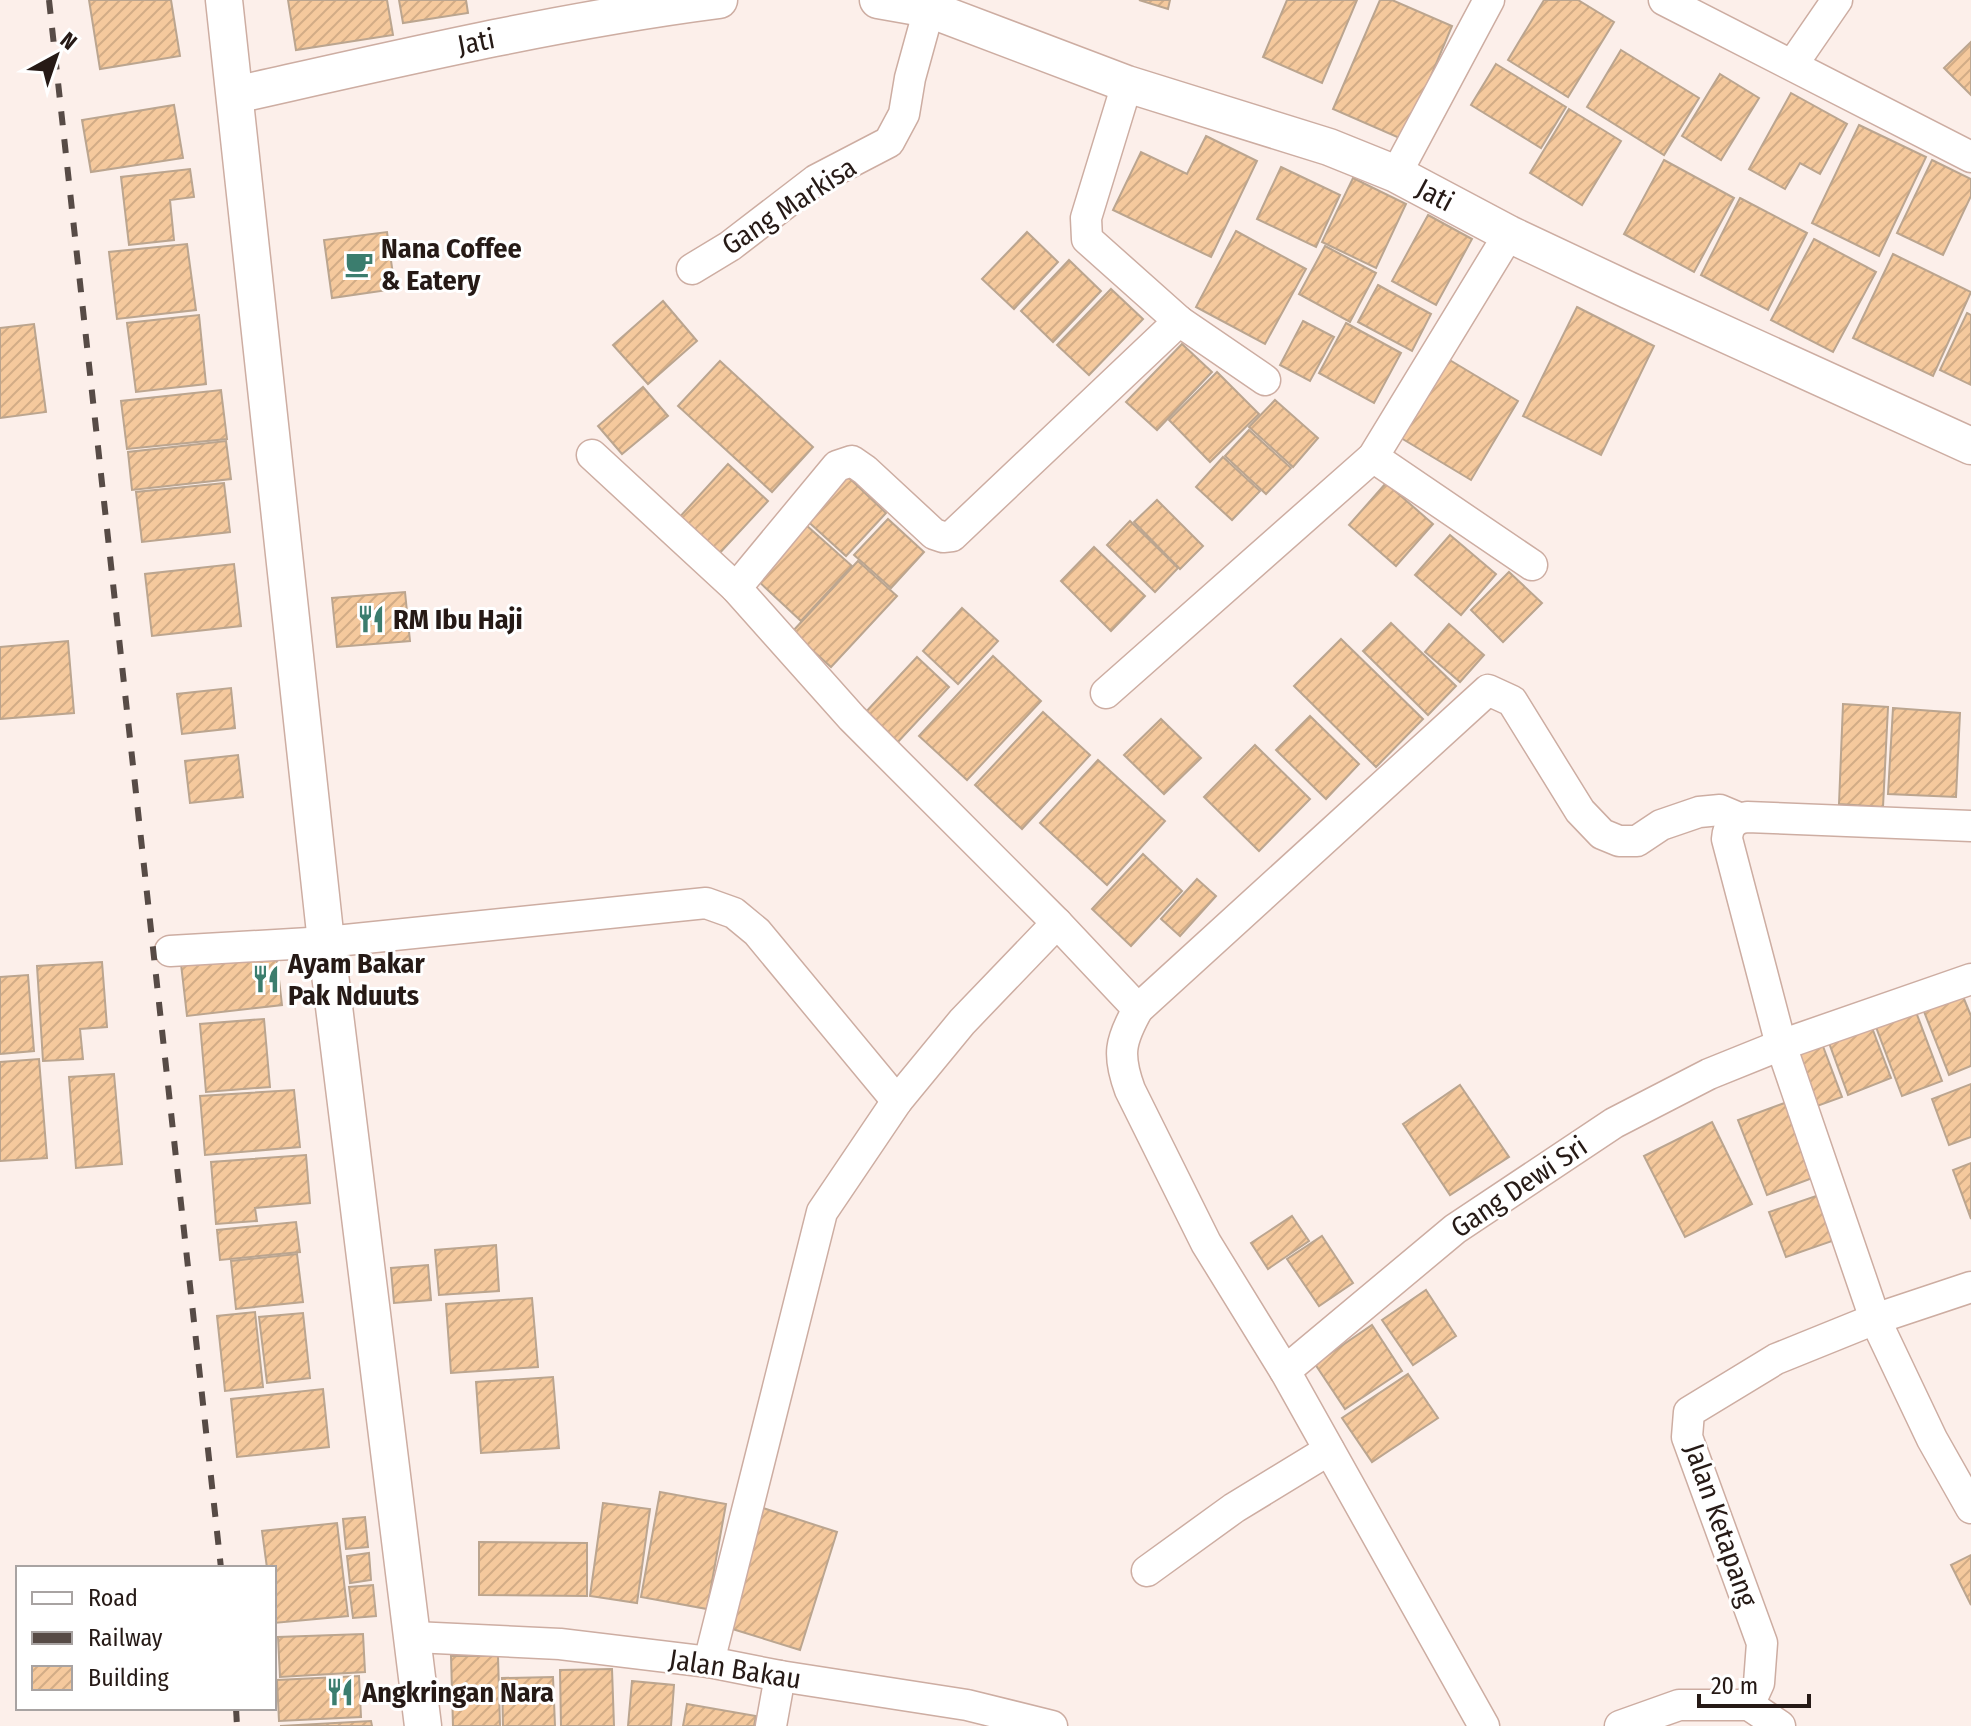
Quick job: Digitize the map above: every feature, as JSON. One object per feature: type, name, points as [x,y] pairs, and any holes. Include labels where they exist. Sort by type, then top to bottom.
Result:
[{"type":"street","points":[[224,0],[326,942],[423,1726]]},
{"type":"street","name":"Jati","points":[[235,95],[457,45],[656,8],[719,0]]},
{"type":"street","name":"Jati","points":[[878,0],[929,9],[1127,84],[1329,147],[1396,174],[1509,234],[1971,446]]},
{"type":"street","points":[[1396,174],[1489,0]]},
{"type":"street","points":[[1664,0],[1971,157]]},
{"type":"street","points":[[1793,64],[1837,0]]},
{"type":"street","name":"Gang Markisa","points":[[692,269],[730,246],[816,180],[889,142],[904,114],[910,78],[929,9]]},
{"type":"street","points":[[1127,84],[1086,218],[1087,239],[1179,321],[1265,380]]},
{"type":"street","points":[[1106,693],[1373,457],[1509,234]]},
{"type":"street","points":[[736,588],[837,466],[852,461],[934,534],[952,536],[1179,321]]},
{"type":"street","points":[[592,455],[736,588],[852,718],[1057,923],[1138,1009]]},
{"type":"street","points":[[1373,457],[1532,565]]},
{"type":"street","points":[[1484,1726],[1285,1371],[1206,1243],[1122,1070],[1124,1033],[1138,1009],[1488,690],[1512,701],[1580,811],[1602,834],[1619,841],[1637,841],[1661,825],[1699,812],[1720,810],[1739,818],[1971,826]]},
{"type":"street","points":[[1739,818],[1730,827],[1727,839],[1781,1045],[1875,1319],[1932,1439],[1971,1508]]},
{"type":"street","points":[[170,951],[326,942],[706,903],[734,913],[757,932],[897,1101]]},
{"type":"street","points":[[709,1662],[822,1212],[897,1101],[962,1022],[1057,923]]},
{"type":"street","name":"Gang Dewi Sri","points":[[1285,1371],[1455,1229],[1614,1123],[1709,1074],[1781,1045],[1971,979]]},
{"type":"street","name":"Jalan Ketapang","points":[[1749,1705],[1759,1683],[1762,1643],[1687,1437],[1689,1412],[1776,1359],[1875,1319],[1971,1287]]},
{"type":"street","points":[[1147,1571],[1234,1508],[1329,1450]]},
{"type":"street","name":"Jalan Bakau","points":[[414,1637],[560,1644],[709,1662],[967,1705],[1052,1726]]},
{"type":"street","points":[[771,1726],[780,1676]]},
{"type":"street","points":[[1620,1726],[1679,1705],[1749,1705],[1780,1726]]},
{"type":"building","points":[[89,0],[171,0],[180,56],[100,69]]},
{"type":"building","points":[[288,0],[387,0],[393,35],[296,50]]},
{"type":"building","points":[[399,0],[466,0],[468,13],[403,23]]},
{"type":"building","points":[[1139,0],[1170,0],[1168,9]]},
{"type":"building","points":[[1287,0],[1357,0],[1322,83],[1263,57]]},
{"type":"building","points":[[1380,0],[1392,0],[1452,26],[1404,140],[1333,109]]},
{"type":"building","points":[[1544,0],[1578,0],[1614,22],[1568,97],[1508,60]]},
{"type":"building","points":[[1971,42],[1971,95],[1944,68]]},
{"type":"building","points":[[1621,50],[1699,98],[1664,155],[1587,107]]},
{"type":"building","points":[[1496,64],[1566,107],[1541,148],[1471,105]]},
{"type":"building","points":[[1720,74],[1759,98],[1721,160],[1682,136]]},
{"type":"building","points":[[1791,93],[1847,124],[1820,174],[1800,163],[1785,189],[1749,169]]},
{"type":"building","points":[[174,105],[183,158],[91,172],[82,120]]},
{"type":"building","points":[[1569,109],[1621,141],[1582,205],[1530,173]]},
{"type":"building","points":[[1859,125],[1926,157],[1879,256],[1812,223]]},
{"type":"building","points":[[1206,136],[1257,161],[1211,257],[1113,210],[1141,152],[1187,174]]},
{"type":"building","points":[[1664,160],[1734,198],[1694,272],[1624,234]]},
{"type":"building","points":[[1932,160],[1971,179],[1971,196],[1943,255],[1897,233]]},
{"type":"building","points":[[1281,167],[1340,195],[1316,247],[1257,219]]},
{"type":"building","points":[[190,169],[194,197],[170,200],[174,240],[129,245],[121,177]]},
{"type":"building","points":[[1353,178],[1406,204],[1376,268],[1322,242]]},
{"type":"building","points":[[1740,198],[1807,233],[1768,310],[1701,275]]},
{"type":"building","points":[[1428,215],[1472,239],[1436,305],[1392,281]]},
{"type":"building","points":[[1236,231],[1306,269],[1265,344],[1196,307]]},
{"type":"building","name":"Nana Coffee & Eatery","points":[[387,232],[395,289],[332,298],[324,240]]},
{"type":"building","points":[[1027,232],[1058,262],[1014,309],[982,279]]},
{"type":"building","points":[[1814,239],[1876,272],[1833,352],[1771,320]]},
{"type":"building","points":[[187,244],[196,310],[117,319],[109,252]]},
{"type":"building","points":[[1325,246],[1376,273],[1350,322],[1299,294]]},
{"type":"building","points":[[1893,254],[1971,292],[1933,376],[1853,338]]},
{"type":"building","points":[[1069,260],[1101,291],[1053,342],[1021,311]]},
{"type":"building","points":[[1378,285],[1431,314],[1412,351],[1358,322]]},
{"type":"building","points":[[1111,289],[1143,319],[1089,375],[1057,345]]},
{"type":"building","points":[[663,301],[697,341],[648,384],[613,345]]},
{"type":"building","points":[[1577,307],[1654,346],[1601,455],[1523,416]]},
{"type":"building","points":[[1967,313],[1971,315],[1971,385],[1940,370]]},
{"type":"building","points":[[199,315],[206,384],[136,392],[127,323]]},
{"type":"building","points":[[1303,321],[1334,337],[1310,381],[1280,365]]},
{"type":"building","points":[[1346,323],[1401,353],[1374,403],[1319,373]]},
{"type":"building","points":[[34,324],[46,412],[0,418],[0,328]]},
{"type":"building","points":[[1182,344],[1212,372],[1157,430],[1126,402]]},
{"type":"building","points":[[1443,356],[1518,401],[1471,480],[1396,435]]},
{"type":"building","points":[[720,361],[813,447],[772,492],[678,406]]},
{"type":"building","points":[[1217,372],[1259,414],[1210,462],[1169,420]]},
{"type":"building","points":[[643,387],[668,416],[622,454],[598,426]]},
{"type":"building","points":[[221,390],[227,439],[127,449],[121,401]]},
{"type":"building","points":[[1275,400],[1318,438],[1293,467],[1249,427]]},
{"type":"building","points":[[1249,430],[1291,468],[1266,494],[1225,456]]},
{"type":"building","points":[[226,441],[231,479],[132,490],[128,452]]},
{"type":"building","points":[[1223,457],[1260,491],[1232,520],[1196,487]]},
{"type":"building","points":[[728,464],[768,501],[716,557],[677,520]]},
{"type":"building","points":[[844,473],[886,513],[846,556],[803,517]]},
{"type":"building","points":[[224,483],[230,532],[142,542],[136,492]]},
{"type":"building","points":[[1386,483],[1433,524],[1396,566],[1349,525]]},
{"type":"building","points":[[1157,500],[1203,546],[1180,569],[1134,522]]},
{"type":"building","points":[[888,519],[924,552],[891,588],[854,555]]},
{"type":"building","points":[[1130,521],[1178,568],[1155,592],[1107,545]]},
{"type":"building","points":[[806,525],[852,566],[801,621],[756,579]]},
{"type":"building","points":[[1450,535],[1496,574],[1461,615],[1415,575]]},
{"type":"building","points":[[1094,547],[1145,596],[1111,631],[1061,581]]},
{"type":"building","points":[[858,561],[897,596],[831,667],[792,632]]},
{"type":"building","points":[[234,564],[241,626],[152,636],[145,574]]},
{"type":"building","points":[[1509,572],[1542,603],[1503,642],[1471,610]]},
{"type":"building","name":"RM Ibu Haji","points":[[405,592],[410,641],[337,647],[332,598]]},
{"type":"building","points":[[962,608],[998,641],[958,684],[923,651]]},
{"type":"building","points":[[1391,623],[1456,686],[1428,715],[1363,651]]},
{"type":"building","points":[[1449,624],[1484,655],[1460,682],[1425,652]]},
{"type":"building","points":[[1341,639],[1423,719],[1376,767],[1294,686]]},
{"type":"building","points":[[68,641],[74,713],[0,719],[0,647]]},
{"type":"building","points":[[993,656],[1041,701],[967,780],[919,736]]},
{"type":"building","points":[[917,657],[949,687],[896,744],[864,714]]},
{"type":"building","points":[[231,688],[235,728],[182,734],[177,694]]},
{"type":"building","points":[[1843,704],[1888,707],[1883,807],[1839,804]]},
{"type":"building","points":[[1893,708],[1960,713],[1956,797],[1888,794]]},
{"type":"building","points":[[1043,712],[1090,755],[1022,829],[975,785]]},
{"type":"building","points":[[1310,716],[1359,764],[1326,799],[1276,750]]},
{"type":"building","points":[[1161,719],[1201,758],[1164,794],[1124,755]]},
{"type":"building","points":[[1255,745],[1310,799],[1259,851],[1204,797]]},
{"type":"building","points":[[238,755],[243,797],[190,803],[185,761]]},
{"type":"building","points":[[1098,760],[1165,821],[1107,885],[1040,823]]},
{"type":"building","points":[[1143,854],[1182,891],[1131,946],[1092,909]]},
{"type":"building","points":[[1197,879],[1216,896],[1180,936],[1161,919]]},
{"type":"building","points":[[276,954],[282,1005],[187,1016],[181,964]]},
{"type":"building","points":[[102,962],[107,1027],[80,1029],[83,1059],[43,1061],[37,966]]},
{"type":"building","points":[[28,975],[34,1051],[0,1054],[0,977]]},
{"type":"building","points":[[1962,994],[1971,1016],[1971,1066],[1949,1075],[1923,1009]]},
{"type":"building","points":[[1916,1012],[1942,1081],[1902,1096],[1876,1027]]},
{"type":"building","points":[[264,1019],[270,1087],[206,1092],[200,1024]]},
{"type":"building","points":[[1871,1025],[1891,1078],[1848,1095],[1828,1040]]},
{"type":"building","points":[[1821,1041],[1842,1097],[1806,1110],[1785,1054]]},
{"type":"building","points":[[39,1059],[47,1158],[0,1161],[0,1062]]},
{"type":"building","points":[[114,1074],[122,1164],[76,1168],[69,1077]]},
{"type":"building","points":[[1971,1084],[1971,1137],[1949,1145],[1932,1099]]},
{"type":"building","points":[[1460,1085],[1509,1157],[1450,1195],[1403,1124]]},
{"type":"building","points":[[294,1090],[300,1147],[205,1155],[200,1096]]},
{"type":"building","points":[[1790,1101],[1818,1176],[1767,1195],[1738,1120]]},
{"type":"building","points":[[1712,1122],[1752,1204],[1685,1237],[1644,1156]]},
{"type":"building","points":[[306,1155],[310,1203],[255,1208],[257,1221],[216,1224],[211,1162]]},
{"type":"building","points":[[1971,1163],[1971,1219],[1953,1170]]},
{"type":"building","points":[[1822,1194],[1838,1239],[1786,1257],[1769,1212]]},
{"type":"building","points":[[1292,1216],[1309,1241],[1268,1269],[1251,1243]]},
{"type":"building","points":[[296,1222],[300,1252],[220,1260],[217,1230]]},
{"type":"building","points":[[1322,1236],[1353,1283],[1319,1306],[1287,1259]]},
{"type":"building","points":[[496,1245],[499,1291],[439,1295],[435,1250]]},
{"type":"building","points":[[297,1254],[303,1302],[236,1309],[231,1261]]},
{"type":"building","points":[[428,1265],[431,1300],[394,1303],[391,1268]]},
{"type":"building","points":[[1426,1290],[1456,1336],[1413,1365],[1382,1320]]},
{"type":"building","points":[[532,1298],[538,1367],[451,1373],[446,1304]]},
{"type":"building","points":[[255,1312],[263,1387],[225,1391],[217,1316]]},
{"type":"building","points":[[303,1313],[310,1378],[267,1383],[259,1317]]},
{"type":"building","points":[[1372,1325],[1402,1371],[1345,1409],[1315,1364]]},
{"type":"building","points":[[1408,1374],[1438,1418],[1372,1462],[1342,1418]]},
{"type":"building","points":[[553,1377],[559,1448],[481,1453],[476,1382]]},
{"type":"building","points":[[323,1389],[329,1447],[237,1457],[231,1399]]},
{"type":"building","points":[[660,1492],[726,1504],[707,1609],[641,1597]]},
{"type":"building","points":[[603,1503],[650,1509],[637,1603],[590,1596]]},
{"type":"building","points":[[763,1508],[837,1532],[800,1650],[726,1627]]},
{"type":"building","points":[[365,1517],[368,1547],[346,1549],[343,1519]]},
{"type":"building","points":[[337,1523],[348,1616],[276,1623],[276,1566],[267,1566],[262,1531]]},
{"type":"building","points":[[479,1542],[587,1543],[587,1596],[479,1595]]},
{"type":"building","points":[[369,1553],[371,1580],[350,1583],[347,1556]]},
{"type":"building","points":[[1971,1555],[1971,1605],[1951,1565]]},
{"type":"building","points":[[373,1585],[376,1616],[353,1618],[349,1587]]},
{"type":"building","points":[[363,1634],[365,1672],[280,1677],[278,1637]]},
{"type":"building","points":[[451,1656],[498,1656],[500,1726],[453,1726]]},
{"type":"building","points":[[612,1669],[614,1726],[561,1726],[560,1670]]},
{"type":"building","points":[[359,1676],[361,1717],[279,1721],[277,1680]]},
{"type":"building","points":[[553,1677],[555,1726],[503,1726],[502,1678]]},
{"type":"building","points":[[632,1681],[674,1685],[671,1726],[628,1726]]},
{"type":"building","points":[[687,1704],[756,1716],[754,1726],[683,1726]]},
{"type":"building","points":[[371,1721],[372,1726],[280,1726]]},
{"type":"railway","points":[[49,0],[221,1566]]},
{"type":"railway","points":[[236,1710],[237,1726]]},
{"type":"place","name":"Nana Coffee & Eatery","points":[[359,264]]},
{"type":"place","name":"RM Ibu Haji","points":[[371,619]]},
{"type":"place","name":"Ayam Bakar Pak Nduuts","points":[[266,979]]},
{"type":"place","name":"Angkringan Nara","points":[[340,1692]]}]
